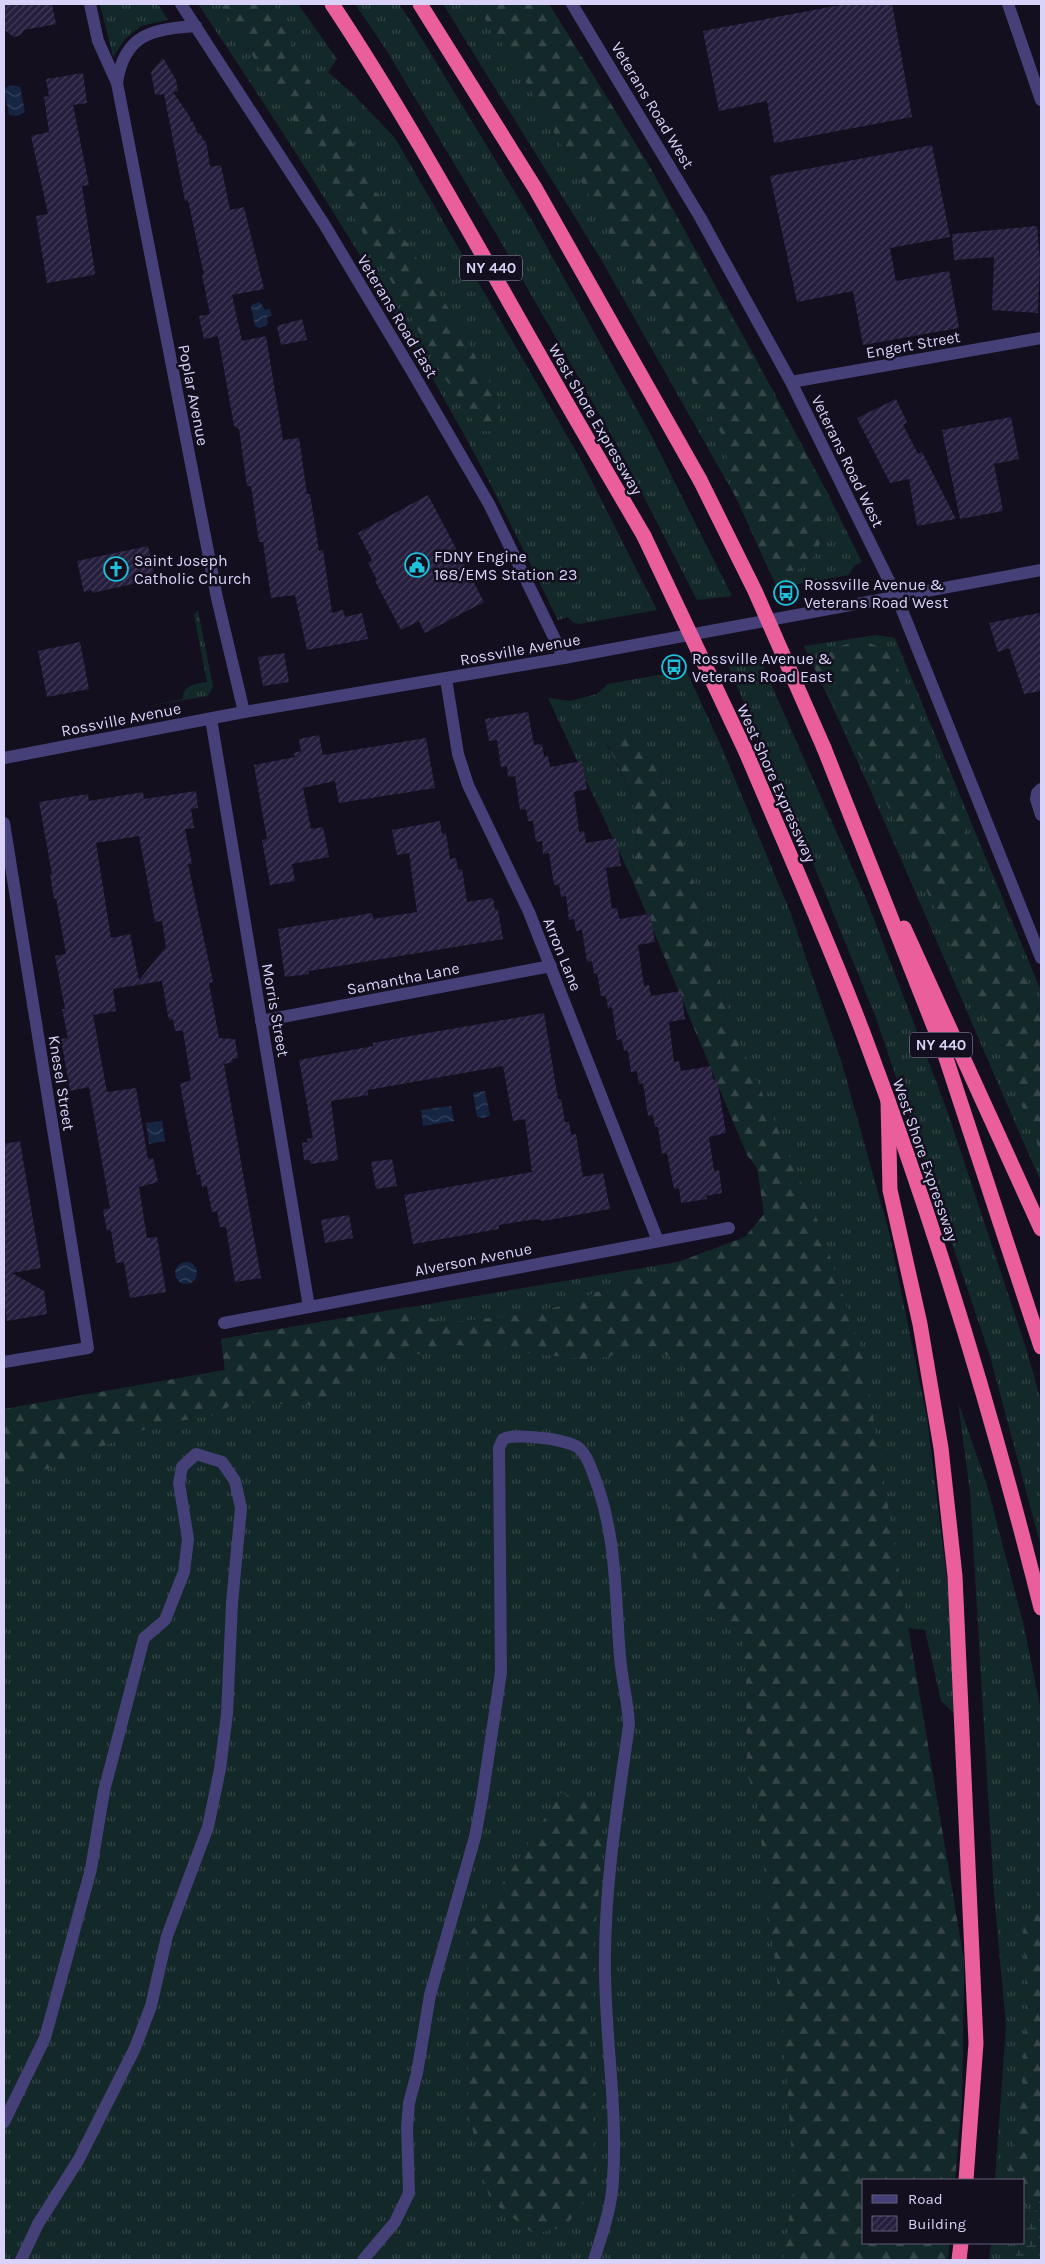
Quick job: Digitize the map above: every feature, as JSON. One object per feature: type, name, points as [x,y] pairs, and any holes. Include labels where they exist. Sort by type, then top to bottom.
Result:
[{"type":"highway","name":"West Shore Expressway","points":[[330,4],[372,64],[465,220],[549,373],[644,536],[746,752],[865,1037],[926,1208],[977,1374],[1041,1608]]},
{"type":"highway","name":"NY 440","points":[[420,4],[540,196],[700,480],[755,591],[824,748],[944,1052],[1041,1348]]},
{"type":"highway","points":[[824,748],[1041,1229]]},
{"type":"highway","points":[[888,1101],[890,1190],[920,1324],[941,1448],[955,1576],[976,2043],[966,2179]]},
{"type":"highway","points":[[960,2260],[961,2244]]},
{"type":"street","name":"Poplar Avenue","points":[[90,4],[98,41],[117,83],[217,598],[244,712]]},
{"type":"street","name":"Veterans Road East","points":[[182,4],[324,224],[484,496],[564,658]]},
{"type":"street","name":"Veterans Road West","points":[[572,4],[700,217],[791,382],[896,595],[1041,958]]},
{"type":"street","points":[[1008,4],[1041,100]]},
{"type":"street","name":"Poplar Avenue","points":[[117,83],[126,51],[139,39],[156,30],[196,26]]},
{"type":"street","name":"Engert Street","points":[[791,382],[1041,338]]},
{"type":"street","name":"Rossville Avenue","points":[[4,758],[244,712],[564,658],[896,595],[1041,570]]},
{"type":"street","name":"Arron Lane","points":[[446,679],[458,754],[468,784],[529,912],[658,1241]]},
{"type":"street","name":"Morris Street","points":[[210,719],[310,1307]]},
{"type":"street","points":[[1041,789],[1037,793],[1036,799],[1041,815]]},
{"type":"street","name":"Knesel Street","points":[[4,823],[88,1348],[4,1362]]},
{"type":"street","name":"Samantha Lane","points":[[261,1021],[551,966]]},
{"type":"street","name":"Alverson Avenue","points":[[224,1323],[729,1228]]},
{"type":"street","points":[[363,2260],[396,2222],[409,2194],[407,2127],[409,2102],[417,2073],[430,1996],[475,1836],[501,1672],[499,1448],[503,1439],[516,1436],[542,1440],[556,1438],[569,1442],[580,1448],[589,1464],[612,1541],[621,1665],[628,1706],[629,1725],[610,1871],[605,1958],[605,2018],[614,2137],[613,2181],[605,2223],[594,2260]]},
{"type":"street","points":[[4,2122],[45,2038],[91,1869],[104,1791],[144,1638],[165,1620],[184,1572],[188,1539],[179,1483],[182,1467],[196,1454],[222,1462],[236,1481],[241,1508],[232,1603],[227,1714],[220,1769],[208,1827],[167,1936],[151,2006],[135,2048],[79,2159],[38,2224],[21,2260]]},
{"type":"green space","points":[[100,4],[158,4],[168,20],[141,26],[125,39],[113,57]]},
{"type":"green space","points":[[198,4],[298,4],[337,59],[328,72],[354,95],[395,138],[581,460],[657,610],[579,624],[574,623],[568,617],[558,620],[475,454],[432,376],[368,268]]},
{"type":"green space","points":[[220,4],[273,4],[312,87],[346,127],[380,201],[452,314],[500,401],[499,431],[480,431],[443,375],[369,241]]},
{"type":"green space","points":[[355,4],[399,4],[414,26],[533,222],[649,431],[732,596],[697,600],[616,443],[498,237],[385,48]]},
{"type":"green space","points":[[443,4],[549,4],[648,164],[828,494],[862,562],[854,566],[849,575],[777,588],[739,503],[602,261]]},
{"type":"green space","points":[[475,4],[549,4],[648,164],[828,494],[822,538],[813,558],[806,566],[794,571],[770,572],[732,489],[723,437],[517,66]]},
{"type":"green space","points":[[198,610],[213,687],[208,696],[149,706],[183,699],[183,694],[187,688],[207,682],[194,615]]},
{"type":"green space","points":[[876,635],[895,638],[1041,991],[1041,1182],[895,846],[804,646]]},
{"type":"green space","points":[[862,640],[889,651],[901,675],[1005,923],[1041,1017],[1041,1151],[976,999],[881,791],[853,745],[814,667],[833,648]]},
{"type":"green space","points":[[759,657],[867,901],[947,1110],[1026,1348],[1041,1401],[1041,1547],[990,1356],[876,1018],[797,824],[727,663]]},
{"type":"green space","points":[[686,670],[722,748],[791,914],[841,1060],[889,1232],[927,1418],[948,1588],[957,1716],[941,1701],[925,1630],[907,1628],[964,1961],[962,2098],[955,2179],[862,2179],[862,2244],[949,2244],[948,2260],[4,2260],[4,1409],[225,1370],[221,1339],[683,1261],[823,1235],[731,1022],[684,844],[659,767],[606,743],[623,777],[634,807],[637,838],[631,877],[548,698],[570,701],[597,694],[608,684]]},
{"type":"green space","points":[[635,736],[659,767],[684,844],[731,1022],[820,1226],[863,1356],[964,1961],[962,2098],[955,2179],[862,2179],[862,2244],[949,2244],[948,2260],[783,2260],[794,2186],[784,2041],[757,1804],[747,1773],[746,1680],[742,1638],[709,1615],[691,1545],[668,1527],[671,1469],[683,1410],[686,1368],[654,1346],[591,1360],[457,1345],[371,1365],[315,1405],[236,1402],[215,1415],[156,1425],[4,1486],[4,1409],[225,1370],[221,1339],[408,1307],[442,1323],[511,1316],[557,1307],[745,1237],[764,1214],[757,1168],[747,1155],[631,877],[637,838],[634,807],[623,777],[606,742]]},
{"type":"green space","points":[[958,1402],[986,1482],[1024,1626],[1041,1711],[1041,2198],[1025,2232],[1025,2179],[995,2179],[1006,2026],[994,1895],[970,1492]]},
{"type":"green space","points":[[561,1793],[598,1806],[603,1845],[593,1952],[590,2044],[596,2176],[584,2202],[565,2227],[534,2234],[490,2200],[468,2111],[468,1937]]},
{"type":"green space","points":[[1041,1901],[1041,2198],[1038,2204],[1025,2204],[1025,2179],[1007,2179],[1022,2093],[1026,1997],[1023,1916]]},
{"type":"green space","points":[[1041,2198],[1041,2260],[1014,2260],[1020,2244],[1025,2244],[1025,2232]]},
{"type":"green space","points":[[991,2244],[1020,2244],[1014,2260],[989,2260]]},
{"type":"water","points":[[10,85],[20,87],[25,112],[18,116],[9,115],[4,89]]},
{"type":"water","points":[[260,302],[265,310],[270,309],[272,316],[267,317],[268,323],[266,326],[259,328],[255,326],[251,307],[253,304]]},
{"type":"water","points":[[485,1091],[490,1115],[484,1118],[477,1117],[473,1093]]},
{"type":"water","points":[[451,1106],[454,1121],[423,1126],[421,1110]]},
{"type":"water","points":[[162,1121],[165,1141],[149,1144],[146,1123]]},
{"type":"water","points":[[186,1262],[194,1265],[197,1273],[194,1281],[186,1284],[178,1281],[175,1273],[178,1265]]},
{"type":"building","points":[[4,4],[52,4],[56,24],[24,30],[21,35],[14,37],[4,30]]},
{"type":"building","points":[[845,4],[892,4],[912,117],[774,143],[767,101],[719,111],[703,31]]},
{"type":"building","points":[[163,58],[176,80],[178,91],[173,92],[190,117],[191,122],[193,122],[198,134],[200,133],[204,141],[206,141],[210,167],[221,165],[230,210],[244,207],[264,289],[232,295],[242,341],[266,336],[283,440],[299,438],[307,494],[310,494],[319,551],[323,550],[332,613],[343,610],[345,617],[362,613],[368,639],[307,650],[295,595],[271,598],[263,542],[259,542],[251,486],[247,486],[239,429],[234,426],[218,336],[204,339],[199,316],[210,314],[202,275],[204,275],[188,200],[185,201],[164,94],[155,95],[151,72]]},
{"type":"building","points":[[83,73],[87,103],[73,105],[89,185],[82,186],[95,273],[93,275],[47,283],[36,216],[48,214],[31,136],[49,132],[44,97],[49,96],[46,79]]},
{"type":"building","points":[[932,145],[950,237],[890,248],[896,281],[949,271],[959,328],[863,345],[853,291],[797,302],[770,176]]},
{"type":"building","points":[[1037,226],[1040,261],[1038,313],[992,310],[994,257],[954,260],[952,234]]},
{"type":"building","points":[[302,319],[307,340],[281,345],[277,326]]},
{"type":"building","points":[[896,399],[907,422],[903,425],[918,454],[922,452],[956,519],[917,526],[909,479],[890,483],[857,418]]},
{"type":"building","points":[[1011,417],[1019,459],[994,464],[1003,511],[960,519],[942,430]]},
{"type":"building","name":"FDNY Engine 168/EMS Station 23","points":[[428,495],[484,602],[425,633],[419,621],[401,630],[375,581],[377,580],[368,563],[372,560],[358,533]]},
{"type":"building","name":"Saint Joseph Catholic Church","points":[[148,546],[155,579],[92,593],[92,590],[84,592],[77,561]]},
{"type":"building","points":[[1039,613],[1041,621],[1041,691],[1024,694],[1009,648],[998,652],[989,623]]},
{"type":"building","points":[[80,642],[89,689],[47,697],[38,651]]},
{"type":"building","points":[[284,653],[289,682],[263,686],[258,657]]},
{"type":"building","points":[[528,712],[534,745],[542,744],[544,757],[548,756],[550,767],[582,761],[587,789],[574,792],[579,832],[584,831],[586,843],[616,838],[621,866],[606,868],[612,909],[617,908],[619,919],[650,914],[655,942],[638,945],[644,986],[649,985],[651,996],[681,991],[685,1019],[669,1022],[674,1062],[679,1061],[681,1071],[711,1066],[713,1080],[717,1079],[726,1133],[709,1137],[714,1171],[719,1170],[722,1193],[706,1196],[707,1199],[681,1203],[679,1188],[674,1189],[667,1153],[662,1154],[658,1127],[655,1127],[653,1115],[648,1116],[643,1083],[639,1084],[637,1071],[631,1072],[628,1051],[624,1051],[622,1039],[617,1040],[612,1007],[608,1008],[606,996],[601,996],[597,973],[594,974],[592,961],[587,962],[582,930],[576,931],[574,919],[569,920],[566,896],[561,897],[559,884],[554,885],[549,853],[543,854],[542,841],[536,842],[533,821],[528,821],[526,809],[520,810],[515,776],[508,777],[507,766],[501,767],[497,740],[489,741],[485,719]]},
{"type":"building","points":[[319,735],[323,755],[426,738],[435,788],[339,803],[335,781],[303,788],[311,829],[323,827],[329,857],[292,864],[295,881],[270,885],[262,840],[267,839],[254,765],[295,757],[294,753],[301,751],[299,739]]},
{"type":"building","points":[[196,791],[198,808],[191,809],[194,828],[185,829],[192,864],[188,864],[213,982],[209,983],[219,1038],[235,1039],[238,1058],[232,1059],[233,1062],[224,1064],[261,1278],[235,1282],[226,1227],[220,1227],[217,1211],[212,1212],[207,1186],[202,1187],[200,1174],[197,1175],[180,1084],[191,1080],[183,1031],[175,1031],[173,1019],[170,1020],[168,1016],[162,981],[113,989],[116,1011],[93,1015],[107,1092],[136,1088],[148,1159],[153,1158],[158,1182],[139,1187],[147,1238],[157,1237],[166,1292],[130,1298],[124,1262],[116,1263],[111,1230],[107,1231],[103,1210],[110,1208],[89,1087],[70,1091],[61,1039],[68,1038],[62,1009],[65,1009],[55,956],[66,954],[56,898],[54,899],[50,874],[52,874],[39,802],[88,794],[89,801],[143,792],[144,799]],"holes":[[[139,836],[155,922],[162,921],[166,947],[139,980],[130,934],[111,938],[96,843]]]},
{"type":"building","points":[[440,821],[442,834],[446,833],[450,859],[456,858],[458,870],[462,869],[467,902],[493,898],[495,910],[498,910],[503,939],[309,971],[309,974],[285,977],[278,929],[372,913],[373,919],[417,912],[409,853],[397,855],[392,830]]},
{"type":"building","points":[[544,1013],[558,1099],[561,1099],[565,1122],[569,1122],[571,1135],[576,1134],[583,1177],[603,1173],[610,1209],[543,1221],[536,1219],[499,1225],[499,1229],[413,1244],[404,1195],[532,1172],[525,1119],[513,1121],[503,1066],[368,1090],[368,1095],[331,1101],[338,1160],[311,1164],[310,1160],[304,1160],[302,1143],[308,1142],[307,1139],[313,1138],[299,1060],[373,1046],[373,1043]]},
{"type":"building","points":[[20,1141],[41,1268],[12,1273],[44,1291],[47,1314],[7,1321],[4,1299],[4,1144]]},
{"type":"building","points":[[392,1159],[397,1186],[376,1189],[371,1162]]},
{"type":"building","points":[[349,1215],[353,1238],[325,1243],[321,1220]]},
{"type":"place","name":"FDNY Engine 168/EMS Station 23","points":[[417,565]]},
{"type":"place","name":"Saint Joseph Catholic Church","points":[[116,569]]},
{"type":"place","name":"Rossville Avenue & Veterans Road West","points":[[786,593]]},
{"type":"place","name":"Rossville Avenue & Veterans Road East","points":[[674,667]]}]
